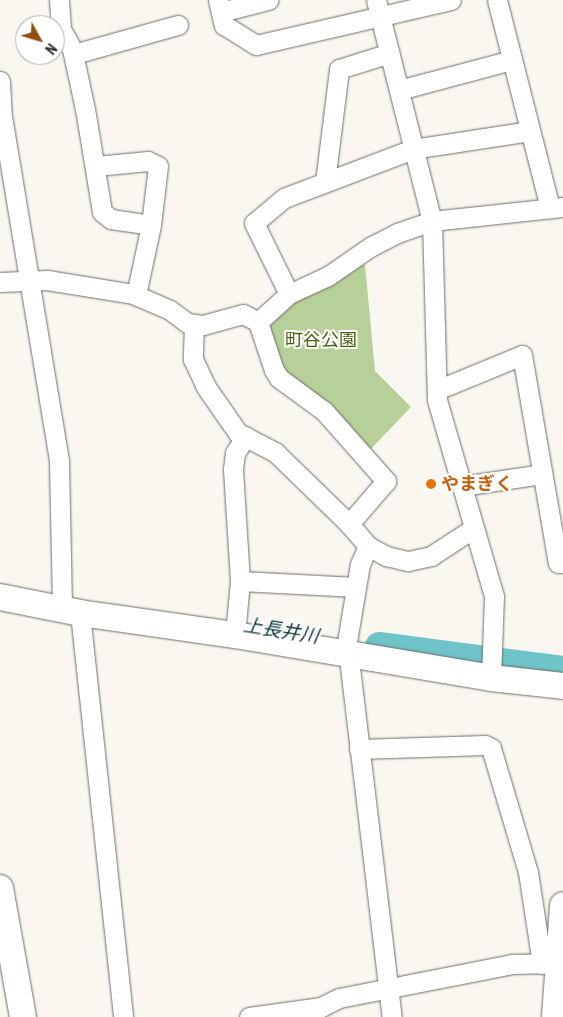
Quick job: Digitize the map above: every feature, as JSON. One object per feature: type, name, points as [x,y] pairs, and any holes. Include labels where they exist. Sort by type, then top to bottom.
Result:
[{"type":"street","points":[[59,0],[61,29],[74,54],[96,166],[102,212],[111,220],[152,225]]},
{"type":"street","points":[[268,0],[219,6],[224,25],[256,45],[378,8],[451,0]]},
{"type":"street","points":[[258,322],[289,294],[328,276],[390,236],[432,221],[556,207],[530,131],[497,0]]},
{"type":"street","points":[[378,8],[432,221],[437,390],[462,486],[494,596],[491,678]]},
{"type":"street","points":[[74,54],[178,25]]},
{"type":"street","points":[[325,182],[339,69],[390,53]]},
{"type":"street","points":[[399,90],[512,60]]},
{"type":"street","points":[[0,81],[2,116],[59,462],[71,611],[123,1017]]},
{"type":"street","points":[[289,294],[254,223],[284,198],[413,149],[530,131]]},
{"type":"street","points":[[96,166],[148,161],[158,166],[152,225],[136,295]]},
{"type":"street","points":[[0,282],[47,280],[136,295],[170,310],[187,323],[194,324],[242,314],[258,322],[279,378],[324,411],[386,481],[349,524]]},
{"type":"street","points":[[194,324],[193,359],[206,387],[238,433],[274,452],[349,524],[368,546],[386,556],[408,561],[431,556],[474,528]]},
{"type":"street","points":[[437,390],[522,355],[541,474],[558,563],[563,563]]},
{"type":"street","points":[[235,635],[240,581],[233,469],[235,453],[246,436]]},
{"type":"street","points":[[462,486],[541,474]]},
{"type":"street","points":[[368,546],[360,564],[347,654],[392,1017]]},
{"type":"street","points":[[240,581],[356,587]]},
{"type":"street","points":[[0,597],[71,611],[235,635],[491,678],[563,686]]},
{"type":"street","points":[[359,749],[485,745],[491,748],[528,872],[550,964],[555,1017]]},
{"type":"street","points":[[0,888],[23,1017]]},
{"type":"street","points":[[550,964],[563,905]]},
{"type":"street","points":[[249,1017],[321,1007],[339,998],[512,964],[550,964]]},
{"type":"green space","name":"町谷公園","points":[[359,264],[365,265],[375,371],[411,407],[366,454],[279,369],[263,324],[289,301],[353,272]]},
{"type":"waterway","name":"上長井川","points":[[379,646],[563,670]]},
{"type":"place","name":"やまぎく","points":[[431,484]]}]
